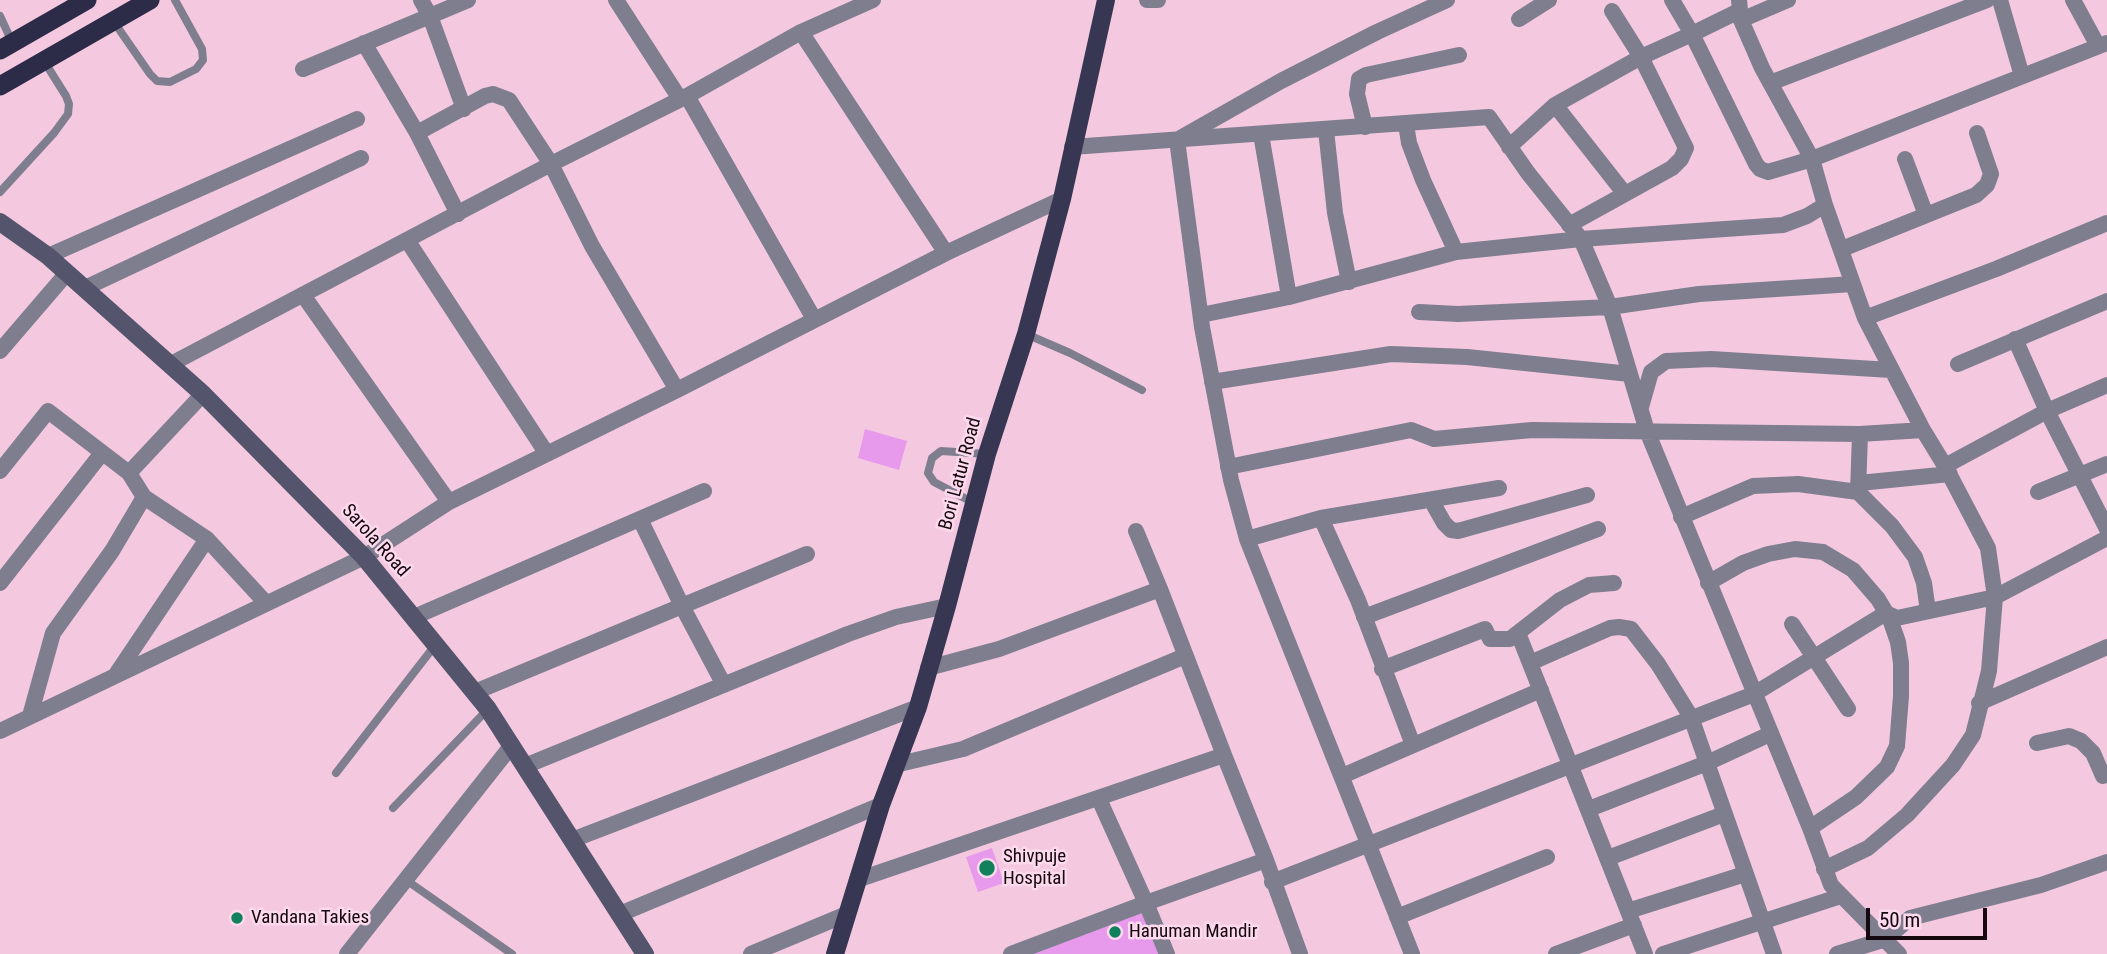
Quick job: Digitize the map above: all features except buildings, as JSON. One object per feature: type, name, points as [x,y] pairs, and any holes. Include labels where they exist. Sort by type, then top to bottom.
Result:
[{"type":"highway","points":[[6,46],[87,0]]},
{"type":"highway","points":[[0,86],[150,0]]},
{"type":"main road","name":"Bori Latur Road","points":[[835,954],[881,805],[918,707],[987,454],[1026,334],[1062,199],[1106,0]]},
{"type":"main road","name":"Sarola Road","points":[[0,222],[48,256],[171,364],[364,557],[488,709],[645,954]]},
{"type":"street","points":[[421,0],[430,16],[464,109]]},
{"type":"street","points":[[303,69],[468,0]]},
{"type":"street","points":[[616,0],[683,98],[814,319]]},
{"type":"street","points":[[171,364],[551,164],[683,98],[801,32],[873,0]]},
{"type":"street","points":[[1147,0],[1158,0]]},
{"type":"street","points":[[1177,140],[1281,81],[1447,0]]},
{"type":"street","points":[[1519,19],[1549,0]]},
{"type":"street","points":[[1672,0],[1760,169],[1774,171],[1812,159],[2103,44],[2073,0]]},
{"type":"street","points":[[1509,147],[1555,105],[1642,57],[1740,10],[1788,0]]},
{"type":"street","points":[[2000,0],[2022,76]]},
{"type":"street","points":[[1770,83],[1978,2]]},
{"type":"street","points":[[1740,10],[1770,83],[1812,159],[1825,205],[1865,318],[1988,548],[1995,597],[1989,671],[1973,734],[1953,765],[1907,815],[1868,848],[1824,869]]},
{"type":"street","points":[[1569,225],[1672,168],[1681,159],[1686,148],[1642,57],[1612,11]]},
{"type":"street","points":[[801,32],[946,253]]},
{"type":"street","points":[[364,43],[417,133],[457,214]]},
{"type":"street","points":[[1364,127],[1357,94],[1359,79],[1366,75],[1459,55]]},
{"type":"street","points":[[417,133],[493,94],[509,100],[551,164],[592,246],[677,390]]},
{"type":"street","points":[[1555,105],[1625,194]]},
{"type":"street","points":[[1072,147],[1489,117],[1581,239],[1609,307],[1647,432],[1831,885],[1899,954]]},
{"type":"street","points":[[48,256],[357,119]]},
{"type":"street","points":[[1406,124],[1409,143],[1423,180],[1456,252]]},
{"type":"street","points":[[1326,130],[1335,214],[1349,282]]},
{"type":"street","points":[[1842,249],[1976,195],[1987,185],[1992,174],[1977,132]]},
{"type":"street","points":[[1261,134],[1289,297]]},
{"type":"street","points":[[1177,140],[1200,315],[1228,467],[1247,539],[1412,954]]},
{"type":"street","points":[[85,288],[360,158]]},
{"type":"street","points":[[1905,159],[1926,215]]},
{"type":"street","points":[[0,731],[364,557],[449,502],[946,253],[1062,199]]},
{"type":"street","points":[[1200,315],[1289,297],[1456,252],[1581,239],[1783,225],[1807,216],[1825,205]]},
{"type":"street","points":[[1865,318],[1996,269],[2107,223]]},
{"type":"street","points":[[407,240],[547,454]]},
{"type":"street","points":[[0,351],[67,273]]},
{"type":"street","points":[[1419,312],[1458,314],[1609,307],[1699,294],[1853,285]]},
{"type":"street","points":[[303,295],[449,502]]},
{"type":"street","points":[[1958,364],[2107,301]]},
{"type":"street","points":[[2015,339],[2047,411],[2107,529]]},
{"type":"street","points":[[1212,382],[1391,354],[1467,357],[1630,374]]},
{"type":"street","points":[[1641,409],[1651,372],[1666,361],[1711,359],[1891,370]]},
{"type":"street","points":[[1681,517],[1753,486],[1798,484],[1858,488],[1947,470],[2047,411],[2107,385]]},
{"type":"street","points":[[129,473],[203,394]]},
{"type":"street","points":[[0,471],[48,411],[129,473],[144,497],[206,539],[265,602]]},
{"type":"street","points":[[1228,467],[1411,430],[1434,439],[1532,430],[1860,434],[1923,430]]},
{"type":"street","points":[[1860,434],[1858,488],[1915,557],[1924,583],[1928,611]]},
{"type":"street","points":[[0,583],[102,453]]},
{"type":"street","points":[[2038,492],[2107,464]]},
{"type":"street","points":[[1247,539],[1321,518],[1499,488]]},
{"type":"street","points":[[414,617],[704,491]]},
{"type":"street","points":[[1431,500],[1444,523],[1451,530],[1458,531],[1587,495]]},
{"type":"street","points":[[30,716],[53,633],[112,551],[144,497]]},
{"type":"street","points":[[1321,518],[1364,617],[1413,745]]},
{"type":"street","points":[[640,519],[724,685]]},
{"type":"street","points":[[1364,617],[1598,529]]},
{"type":"street","points":[[1136,531],[1266,860],[1300,954]]},
{"type":"street","points":[[1886,613],[1898,618],[1995,597],[2107,538]]},
{"type":"street","points":[[115,675],[206,539]]},
{"type":"street","points":[[1708,583],[1743,563],[1768,554],[1795,549],[1823,552],[1853,570],[1878,599],[1886,613],[1898,642],[1901,663],[1897,746],[1887,767],[1856,797],[1810,828]]},
{"type":"street","points":[[475,692],[807,554]]},
{"type":"street","points":[[1382,669],[1485,629],[1490,639],[1510,639],[1560,600],[1589,585],[1614,583]]},
{"type":"street","points":[[928,668],[999,649],[1160,589]]},
{"type":"street","points":[[525,766],[872,626],[897,617],[947,606]]},
{"type":"street","points":[[1272,882],[1754,694],[1886,613]]},
{"type":"street","points":[[1791,624],[1848,709]]},
{"type":"street","points":[[1530,663],[1609,628],[1619,626],[1632,629],[1658,664],[1690,717],[1774,954]]},
{"type":"street","points":[[1518,633],[1645,954]]},
{"type":"street","points":[[1979,703],[2107,647]]},
{"type":"street","points":[[895,765],[962,749],[1185,656]]},
{"type":"street","points":[[1342,776],[1541,690]]},
{"type":"street","points":[[572,840],[918,707]]},
{"type":"street","points":[[1589,809],[1707,763],[1770,734]]},
{"type":"street","points":[[2037,743],[2069,736],[2081,741],[2094,753],[2106,779]]},
{"type":"street","points":[[347,954],[512,745]]},
{"type":"street","points":[[857,880],[1224,755]]},
{"type":"street","points":[[1099,799],[1167,954]]},
{"type":"street","points":[[620,914],[881,805]]},
{"type":"street","points":[[1608,858],[1724,814]]},
{"type":"street","points":[[1397,917],[1547,857]]},
{"type":"street","points":[[1011,954],[1266,860]]},
{"type":"street","points":[[1837,954],[1886,939],[1910,918],[2041,885],[2107,862]]},
{"type":"street","points":[[1564,953],[1631,918],[1745,874]]},
{"type":"street","points":[[1663,954],[1841,896]]},
{"type":"street","points":[[751,954],[846,914]]},
{"type":"lane","points":[[113,21],[150,74],[158,81],[170,82],[195,69],[203,60],[202,49],[175,0]]},
{"type":"lane","points":[[0,16],[6,46]]},
{"type":"lane","points":[[0,192],[68,114],[66,96],[44,61]]},
{"type":"lane","points":[[1026,334],[1142,390]]},
{"type":"lane","points":[[974,503],[934,482],[928,472],[932,458],[941,451],[987,454]]},
{"type":"lane","points":[[336,773],[436,644]]},
{"type":"lane","points":[[393,808],[488,709]]},
{"type":"lane","points":[[406,880],[512,954]]},
{"type":"place","name":"Shivpuje Hospital","points":[[987,868]]},
{"type":"place","name":"Vandana Takies","points":[[237,918]]},
{"type":"place","name":"Hanuman Mandir","points":[[1115,932]]}]
